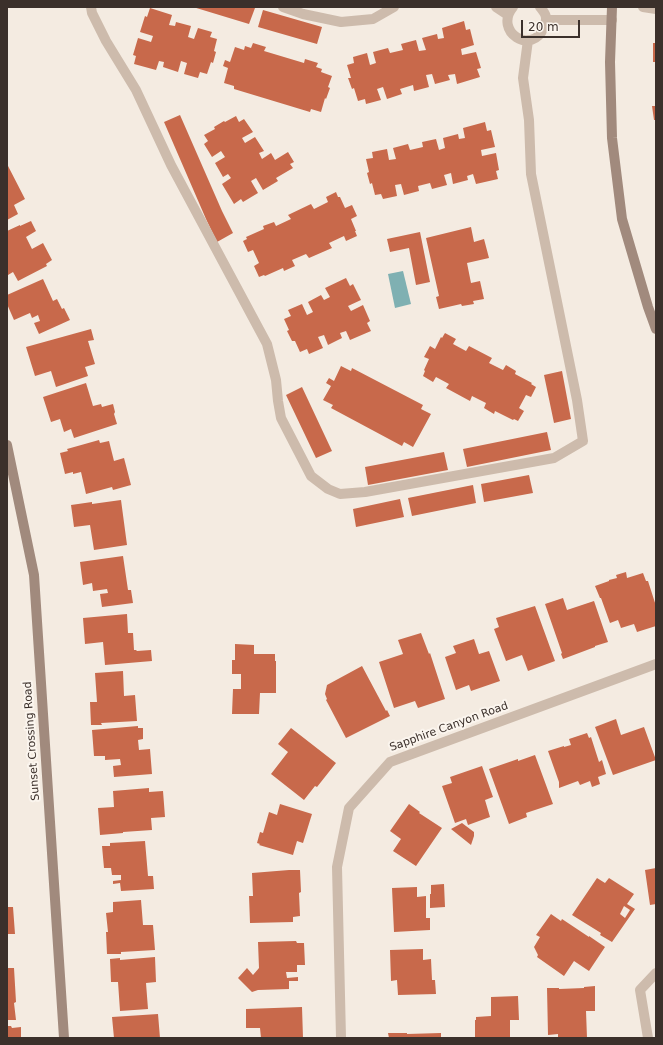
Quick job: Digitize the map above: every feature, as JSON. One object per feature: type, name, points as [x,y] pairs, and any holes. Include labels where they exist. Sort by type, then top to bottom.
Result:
[{"type":"street","points":[[283,7],[303,14],[341,22],[373,19],[394,7]]},
{"type":"street","points":[[496,7],[511,11],[508,22],[510,30],[514,36],[521,40],[535,39],[541,34],[547,20],[540,7]]},
{"type":"street","points":[[612,7],[610,62],[612,138],[622,219],[656,329]]},
{"type":"street","points":[[644,7],[656,9]]},
{"type":"street","points":[[93,9],[106,41],[136,90],[171,166],[267,344],[276,380],[281,418],[311,476],[328,489],[340,494],[365,492],[554,458],[582,442],[577,400],[531,174],[529,120],[523,78],[528,40]]},
{"type":"street","points":[[547,20],[612,20]]},
{"type":"street","name":"Sunset Crossing Road","points":[[7,444],[34,575],[64,1038]]},
{"type":"street","name":"Sapphire Canyon Road","points":[[341,1038],[337,866],[350,808],[390,762],[656,664]]},
{"type":"street","points":[[648,1038],[640,990],[656,973]]},
{"type":"water","points":[[403,271],[411,304],[395,308],[388,274]]},
{"type":"building","points":[[193,7],[253,7],[255,8],[249,24]]},
{"type":"building","points":[[150,8],[172,15],[169,25],[175,26],[176,22],[191,26],[188,37],[194,39],[198,28],[212,32],[210,37],[217,39],[214,51],[216,52],[213,63],[211,62],[207,74],[200,72],[198,78],[184,74],[187,63],[181,61],[178,72],[163,67],[164,62],[159,61],[156,70],[134,64],[136,56],[133,55],[138,38],[151,42],[153,36],[140,32],[145,16],[147,17]]},
{"type":"building","points":[[263,10],[322,27],[317,44],[258,27]]},
{"type":"building","points":[[464,21],[466,30],[470,29],[474,45],[461,49],[462,55],[476,52],[481,68],[477,69],[480,77],[457,84],[455,74],[448,75],[450,80],[435,84],[432,74],[426,75],[429,87],[414,91],[413,85],[400,89],[402,94],[387,99],[383,87],[377,89],[381,100],[366,104],[365,99],[358,101],[354,88],[352,89],[348,78],[351,78],[347,65],[354,63],[353,57],[367,53],[370,65],[376,63],[373,52],[388,48],[390,53],[403,50],[401,44],[416,40],[419,51],[426,50],[422,38],[437,34],[438,39],[444,38],[442,28]]},
{"type":"building","points":[[253,43],[266,47],[264,51],[304,63],[305,59],[318,63],[316,67],[322,69],[321,72],[332,76],[328,87],[330,88],[321,112],[311,109],[310,112],[234,89],[234,86],[224,83],[228,68],[223,66],[225,60],[230,62],[235,47],[244,50],[245,46],[251,48]]},
{"type":"building","points":[[653,43],[656,43],[656,62],[653,62]]},
{"type":"building","points":[[652,106],[656,106],[656,120],[654,120]]},
{"type":"building","points":[[180,115],[233,233],[217,242],[164,122]]},
{"type":"building","points":[[236,116],[239,122],[244,119],[253,132],[242,138],[245,143],[255,137],[264,151],[259,153],[262,159],[271,153],[275,160],[288,152],[294,162],[290,164],[293,168],[276,178],[278,181],[263,190],[256,178],[251,181],[258,193],[243,202],[241,199],[234,204],[222,184],[231,178],[228,174],[223,177],[215,163],[225,157],[221,151],[212,157],[204,144],[208,141],[204,135],[215,129],[214,127],[224,121],[225,122]]},
{"type":"building","points":[[485,122],[487,131],[491,130],[495,147],[481,150],[482,156],[496,153],[499,170],[496,171],[498,179],[476,184],[473,174],[467,176],[468,180],[453,184],[451,173],[444,175],[447,185],[432,189],[430,183],[418,186],[419,191],[404,195],[401,184],[395,185],[397,196],[383,199],[381,194],[375,195],[372,183],[370,184],[367,173],[369,172],[366,159],[373,158],[372,152],[387,149],[389,160],[396,159],[393,148],[408,144],[410,150],[423,147],[422,142],[436,139],[439,150],[445,148],[443,138],[458,134],[459,139],[465,138],[463,128]]},
{"type":"building","points":[[7,164],[25,199],[14,205],[18,214],[7,220]]},
{"type":"building","points":[[336,192],[345,208],[352,205],[357,216],[351,219],[357,236],[346,241],[344,236],[329,243],[332,248],[309,258],[306,254],[292,260],[295,266],[284,271],[283,268],[259,277],[254,266],[259,263],[253,250],[248,252],[243,241],[247,239],[246,237],[264,229],[263,226],[274,222],[276,226],[291,219],[288,215],[311,204],[314,209],[328,202],[326,197]]},
{"type":"building","points":[[31,221],[36,231],[26,237],[32,249],[43,243],[52,260],[46,264],[47,266],[18,281],[13,272],[8,275],[7,274],[7,231]]},
{"type":"building","points":[[471,227],[474,242],[484,239],[489,258],[467,263],[471,283],[480,281],[484,299],[473,301],[474,304],[462,306],[461,304],[439,309],[436,297],[439,296],[426,238]]},
{"type":"building","points":[[420,232],[430,282],[416,285],[409,248],[390,252],[387,239]]},
{"type":"building","points":[[346,278],[350,286],[353,284],[361,300],[348,306],[351,311],[363,305],[370,321],[367,323],[371,331],[350,340],[346,331],[340,333],[342,338],[328,345],[324,335],[318,337],[323,348],[309,354],[307,349],[300,352],[295,341],[292,341],[287,331],[289,330],[284,319],[291,316],[288,310],[302,304],[307,315],[313,312],[308,302],[321,295],[324,300],[330,297],[325,288]]},
{"type":"building","points":[[43,279],[53,301],[57,299],[62,309],[64,308],[70,320],[39,334],[34,323],[40,321],[38,315],[32,318],[30,313],[14,320],[7,304],[7,295]]},
{"type":"building","points":[[91,329],[94,340],[88,341],[95,364],[85,367],[88,376],[56,387],[51,371],[35,376],[26,347]]},
{"type":"building","points":[[445,333],[456,339],[453,344],[466,351],[469,346],[492,358],[489,363],[503,370],[506,365],[516,371],[515,374],[532,383],[531,384],[536,387],[531,397],[526,395],[519,408],[524,411],[518,421],[495,411],[494,414],[484,408],[486,403],[472,396],[470,401],[446,388],[449,384],[436,377],[433,382],[423,376],[429,359],[424,357],[430,346],[435,349],[441,337],[442,338]]},
{"type":"building","points":[[341,366],[351,371],[352,368],[423,405],[421,409],[431,414],[413,447],[404,442],[402,446],[331,408],[333,405],[323,400],[331,386],[326,383],[329,378],[334,381]]},
{"type":"building","points":[[562,371],[571,419],[554,423],[544,375]]},
{"type":"building","points":[[86,383],[93,406],[101,404],[102,407],[113,404],[117,424],[74,438],[71,429],[64,432],[60,419],[51,422],[43,397]]},
{"type":"building","points":[[302,387],[332,451],[316,458],[286,395]]},
{"type":"building","points":[[547,432],[551,450],[467,467],[463,449]]},
{"type":"building","points":[[99,440],[100,443],[109,441],[114,461],[124,458],[131,485],[113,490],[112,487],[86,494],[81,472],[65,474],[60,453],[68,451],[67,449]]},
{"type":"building","points":[[444,452],[448,470],[368,485],[365,467]]},
{"type":"building","points":[[529,475],[533,493],[484,502],[481,484]]},
{"type":"building","points":[[473,485],[476,503],[412,516],[408,498]]},
{"type":"building","points":[[400,499],[404,517],[356,527],[353,509]]},
{"type":"building","points":[[121,500],[127,545],[94,550],[90,525],[74,527],[71,505]]},
{"type":"building","points":[[123,556],[128,590],[131,590],[133,603],[102,607],[100,594],[108,593],[107,589],[93,591],[92,583],[83,585],[80,562]]},
{"type":"building","points":[[626,572],[627,578],[643,573],[646,581],[648,581],[656,606],[656,626],[637,632],[634,624],[621,628],[618,620],[610,623],[595,586],[617,578],[616,575]]},
{"type":"building","points":[[563,598],[567,610],[594,601],[608,642],[563,659],[545,604]]},
{"type":"building","points":[[535,606],[555,661],[528,671],[522,655],[506,661],[494,629],[499,627],[496,618]]},
{"type":"building","points":[[127,614],[128,633],[133,633],[134,650],[151,650],[152,661],[105,665],[103,642],[85,644],[83,618]]},
{"type":"building","points":[[421,633],[429,654],[430,653],[445,699],[418,708],[415,701],[394,708],[379,662],[403,654],[398,640]]},
{"type":"building","points":[[474,639],[479,654],[489,651],[500,681],[471,691],[469,685],[456,690],[445,657],[456,653],[453,646]]},
{"type":"building","points":[[235,644],[254,645],[254,654],[275,654],[276,693],[260,693],[259,714],[232,714],[233,689],[241,689],[241,674],[232,674],[232,660],[235,660]]},
{"type":"building","points":[[362,666],[390,716],[346,738],[326,700],[325,694],[327,685]]},
{"type":"building","points":[[123,671],[124,696],[135,695],[137,721],[91,725],[90,702],[97,702],[95,673]]},
{"type":"building","points":[[616,719],[621,735],[644,727],[656,760],[613,775],[595,727]]},
{"type":"building","points":[[138,726],[138,728],[143,728],[143,739],[138,740],[139,750],[150,749],[152,774],[114,777],[113,766],[121,765],[120,759],[105,760],[105,756],[94,756],[92,730]]},
{"type":"building","points":[[291,728],[336,763],[317,787],[315,786],[304,800],[271,774],[288,752],[278,744]]},
{"type":"building","points":[[587,733],[589,738],[591,737],[599,762],[602,760],[606,774],[598,777],[600,784],[592,787],[590,781],[580,785],[578,781],[559,788],[559,782],[548,751],[571,745],[569,739]]},
{"type":"building","points":[[535,755],[553,804],[526,813],[527,817],[509,824],[489,769]]},
{"type":"building","points":[[482,766],[493,797],[485,800],[490,817],[468,825],[466,819],[455,823],[442,786],[452,783],[450,777]]},
{"type":"building","points":[[149,788],[149,792],[163,791],[165,817],[151,818],[152,830],[100,835],[98,808],[114,807],[113,791]]},
{"type":"building","points":[[280,804],[312,814],[303,843],[297,841],[293,855],[259,845],[260,844],[257,843],[260,832],[263,833],[269,812],[277,815]]},
{"type":"building","points":[[409,804],[420,812],[419,813],[442,828],[416,866],[393,851],[401,839],[390,831]]},
{"type":"building","points":[[462,823],[474,832],[471,845],[451,829]]},
{"type":"building","points":[[145,841],[148,876],[153,876],[154,889],[121,891],[120,883],[113,884],[113,881],[121,880],[121,875],[112,875],[111,868],[104,868],[102,846],[110,846],[110,843]]},
{"type":"building","points":[[656,868],[656,904],[650,905],[645,870]]},
{"type":"building","points":[[300,870],[300,916],[293,917],[293,922],[250,923],[249,896],[253,896],[252,873]]},
{"type":"building","points":[[597,878],[605,883],[609,878],[634,894],[627,904],[635,909],[612,942],[600,935],[601,933],[572,915]],"holes":[[[624,906],[630,910],[625,918],[620,914]]]},
{"type":"building","points":[[444,884],[445,907],[430,908],[431,885]]},
{"type":"building","points":[[417,887],[417,897],[426,896],[426,918],[430,918],[430,930],[394,932],[392,888]]},
{"type":"building","points":[[141,900],[143,925],[153,925],[155,950],[107,954],[106,932],[108,932],[106,913],[113,912],[113,902]]},
{"type":"building","points":[[7,907],[13,907],[15,934],[7,934]]},
{"type":"building","points":[[551,914],[561,921],[562,919],[605,947],[589,971],[574,961],[564,976],[537,957],[538,955],[534,947],[540,937],[536,935]]},
{"type":"building","points":[[296,941],[297,943],[304,943],[305,965],[297,965],[297,972],[286,972],[287,978],[298,977],[298,981],[289,981],[289,989],[258,990],[252,992],[238,978],[247,968],[253,975],[259,968],[258,942]]},
{"type":"building","points":[[423,949],[423,960],[431,959],[432,980],[435,980],[436,994],[398,995],[397,980],[391,981],[390,950]]},
{"type":"building","points":[[155,957],[156,982],[146,983],[148,1009],[120,1011],[118,982],[111,982],[110,959],[120,958],[120,960]]},
{"type":"building","points":[[7,968],[14,968],[16,1002],[14,1003],[16,1020],[7,1020]]},
{"type":"building","points":[[595,986],[595,1011],[586,1011],[587,1038],[558,1038],[558,1034],[548,1035],[547,988],[584,988]]},
{"type":"building","points":[[518,996],[519,1020],[510,1020],[510,1038],[475,1038],[476,1017],[491,1016],[491,997]]},
{"type":"building","points":[[302,1007],[303,1038],[261,1038],[260,1028],[246,1028],[246,1009]]},
{"type":"building","points":[[158,1014],[160,1038],[114,1038],[112,1017]]},
{"type":"building","points":[[7,1026],[11,1026],[12,1028],[21,1027],[21,1038],[7,1038]]},
{"type":"building","points":[[388,1033],[441,1033],[441,1038],[389,1038]]}]
